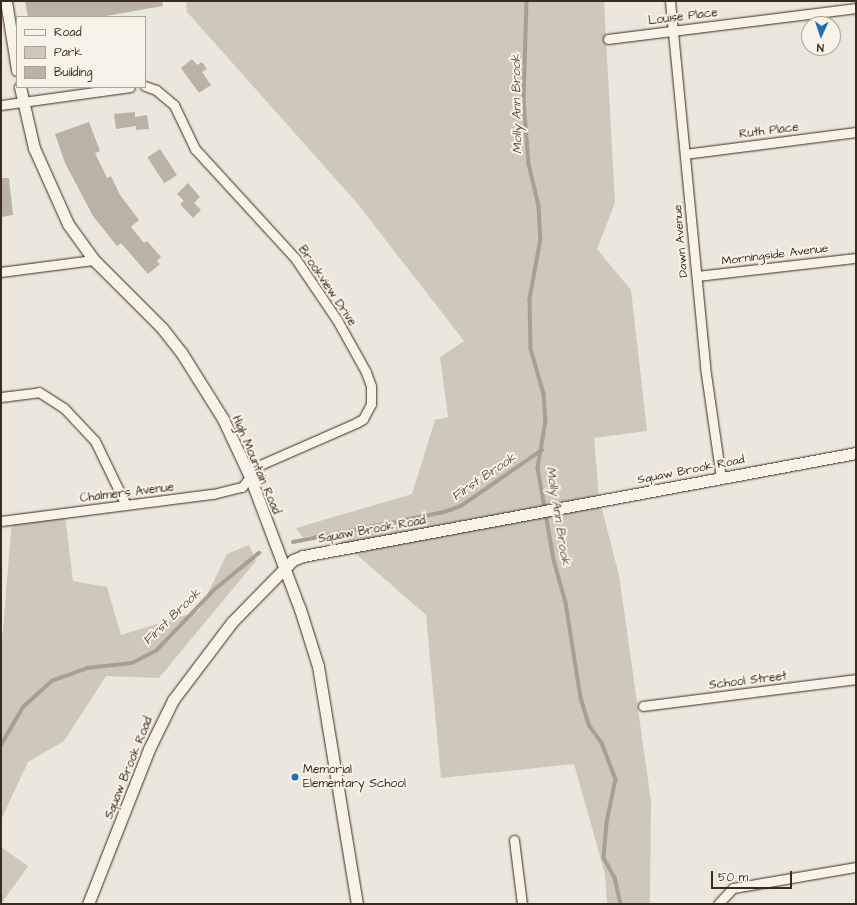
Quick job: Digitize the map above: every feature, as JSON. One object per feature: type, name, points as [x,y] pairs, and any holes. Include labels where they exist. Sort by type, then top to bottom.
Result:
[{"type":"street","points":[[6,1],[16,64]]},
{"type":"street","name":"Dawn Avenue","points":[[670,1],[697,276],[721,478]]},
{"type":"street","name":"Louise Place","points":[[608,39],[856,8]]},
{"type":"street","name":"Brookview Drive","points":[[146,86],[156,90],[174,105],[195,149],[295,258],[337,320],[371,386],[371,404],[363,419],[260,465],[250,477]]},
{"type":"street","name":"High Mountain Road","points":[[20,88],[34,148],[54,198],[68,224],[94,260],[162,328],[181,352],[223,419],[250,477],[285,567],[318,666],[357,904]]},
{"type":"street","points":[[1,105],[123,88]]},
{"type":"street","name":"Ruth Place","points":[[685,154],[856,132]]},
{"type":"street","name":"Morningside Avenue","points":[[697,276],[856,258]]},
{"type":"street","points":[[1,272],[94,260]]},
{"type":"street","points":[[1,397],[39,392],[64,408],[95,441],[126,505]]},
{"type":"street","name":"Squaw Brook Road","points":[[88,904],[149,749],[174,700],[232,622],[285,567],[302,556],[856,452]]},
{"type":"street","name":"Chalmers Avenue","points":[[1,521],[213,494],[242,487],[250,477]]},
{"type":"street","name":"School Street","points":[[643,706],[856,679]]},
{"type":"street","points":[[514,840],[522,904]]},
{"type":"street","points":[[718,904],[733,888],[856,867]]},
{"type":"green space","points":[[186,1],[604,1],[615,203],[597,249],[631,290],[647,431],[594,438],[599,498],[619,575],[651,801],[650,904],[607,904],[605,874],[574,764],[441,778],[426,615],[333,534],[303,537],[296,528],[412,494],[435,420],[448,417],[440,357],[464,341],[357,203],[187,12]]},
{"type":"green space","points":[[65,515],[73,581],[107,587],[121,635],[199,611],[227,554],[249,545],[256,561],[159,678],[106,676],[64,741],[28,762],[1,820],[1,653],[12,520]]},
{"type":"green space","points":[[1,847],[28,866],[1,904]]},
{"type":"building","points":[[25,1],[162,1],[163,6],[106,16],[28,16]]},
{"type":"building","points":[[192,59],[197,65],[202,62],[207,69],[202,72],[211,85],[199,93],[181,68]]},
{"type":"building","points":[[135,112],[135,117],[147,115],[149,129],[136,130],[136,126],[116,129],[114,114]]},
{"type":"building","points":[[89,122],[100,151],[95,153],[107,178],[111,176],[120,195],[139,220],[131,227],[144,243],[147,241],[161,257],[157,261],[160,264],[148,274],[121,243],[117,246],[93,216],[65,163],[55,134]]},
{"type":"building","points":[[160,149],[177,175],[164,183],[147,157]]},
{"type":"building","points":[[1,178],[9,178],[13,215],[1,217]]},
{"type":"building","points":[[188,183],[200,197],[194,203],[201,210],[193,218],[180,204],[184,201],[177,194]]},
{"type":"waterway","name":"Molly Ann Brook","points":[[527,1],[524,101],[529,164],[539,206],[541,239],[530,299],[531,349],[544,394],[546,421],[538,468],[554,560],[566,603],[581,698],[589,725],[602,743],[616,779],[607,823],[604,858],[615,878],[621,904]]},
{"type":"waterway","name":"First Brook","points":[[293,542],[444,512],[461,506],[542,450]]},
{"type":"waterway","name":"First Brook","points":[[1,745],[23,707],[52,681],[87,668],[132,663],[157,650],[215,589],[259,553]]},
{"type":"place","name":"Memorial Elementary School","points":[[295,777]]}]
